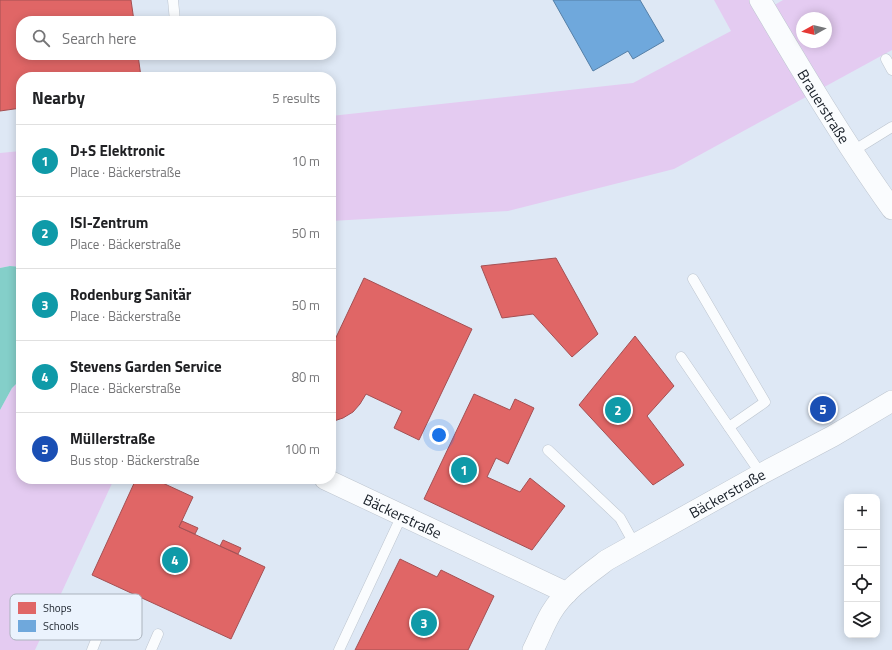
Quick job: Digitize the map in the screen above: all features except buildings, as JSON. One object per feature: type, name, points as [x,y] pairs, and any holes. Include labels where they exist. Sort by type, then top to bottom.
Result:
[{"type":"street","name":"Brauerstraße","points":[[760,0],[807,79],[892,209]]},
{"type":"street","name":"Bäckerstraße","points":[[533,650],[551,613],[566,593],[607,560],[761,474],[833,436],[892,401]]},
{"type":"street","name":"Bäckerstraße","points":[[336,484],[566,593]]},
{"type":"lane","points":[[173,0],[175,16]]},
{"type":"lane","points":[[886,59],[892,70]]},
{"type":"lane","points":[[853,151],[892,126]]},
{"type":"lane","points":[[692,279],[765,402],[729,427]]},
{"type":"lane","points":[[681,357],[761,474]]},
{"type":"lane","points":[[548,450],[620,518],[635,544]]},
{"type":"lane","points":[[338,650],[402,515]]},
{"type":"lane","points":[[151,650],[158,634]]},
{"type":"lane","points":[[92,650],[96,640]]},
{"type":"shaded area","points":[[714,0],[760,0],[766,10],[783,0],[892,0],[892,50],[674,169],[508,211],[336,221],[336,115],[633,83],[731,31]]},
{"type":"shaded area","points":[[16,151],[16,267],[0,268],[0,153]]},
{"type":"shaded area","points":[[16,267],[16,384],[12,388],[0,410],[0,268]]},
{"type":"shaded area","points":[[16,384],[16,484],[112,484],[61,594],[10,594],[10,640],[40,640],[35,650],[0,650],[0,410],[12,388]]},
{"type":"place","name":"Müllerstraße","points":[[823,409]]},
{"type":"place","name":"ISI-Zentrum","points":[[618,410]]},
{"type":"place","name":"D+S Elektronic","points":[[464,470]]},
{"type":"place","name":"Stevens Garden Service","points":[[175,560]]},
{"type":"place","name":"Rodenburg Sanitär","points":[[424,623]]}]
